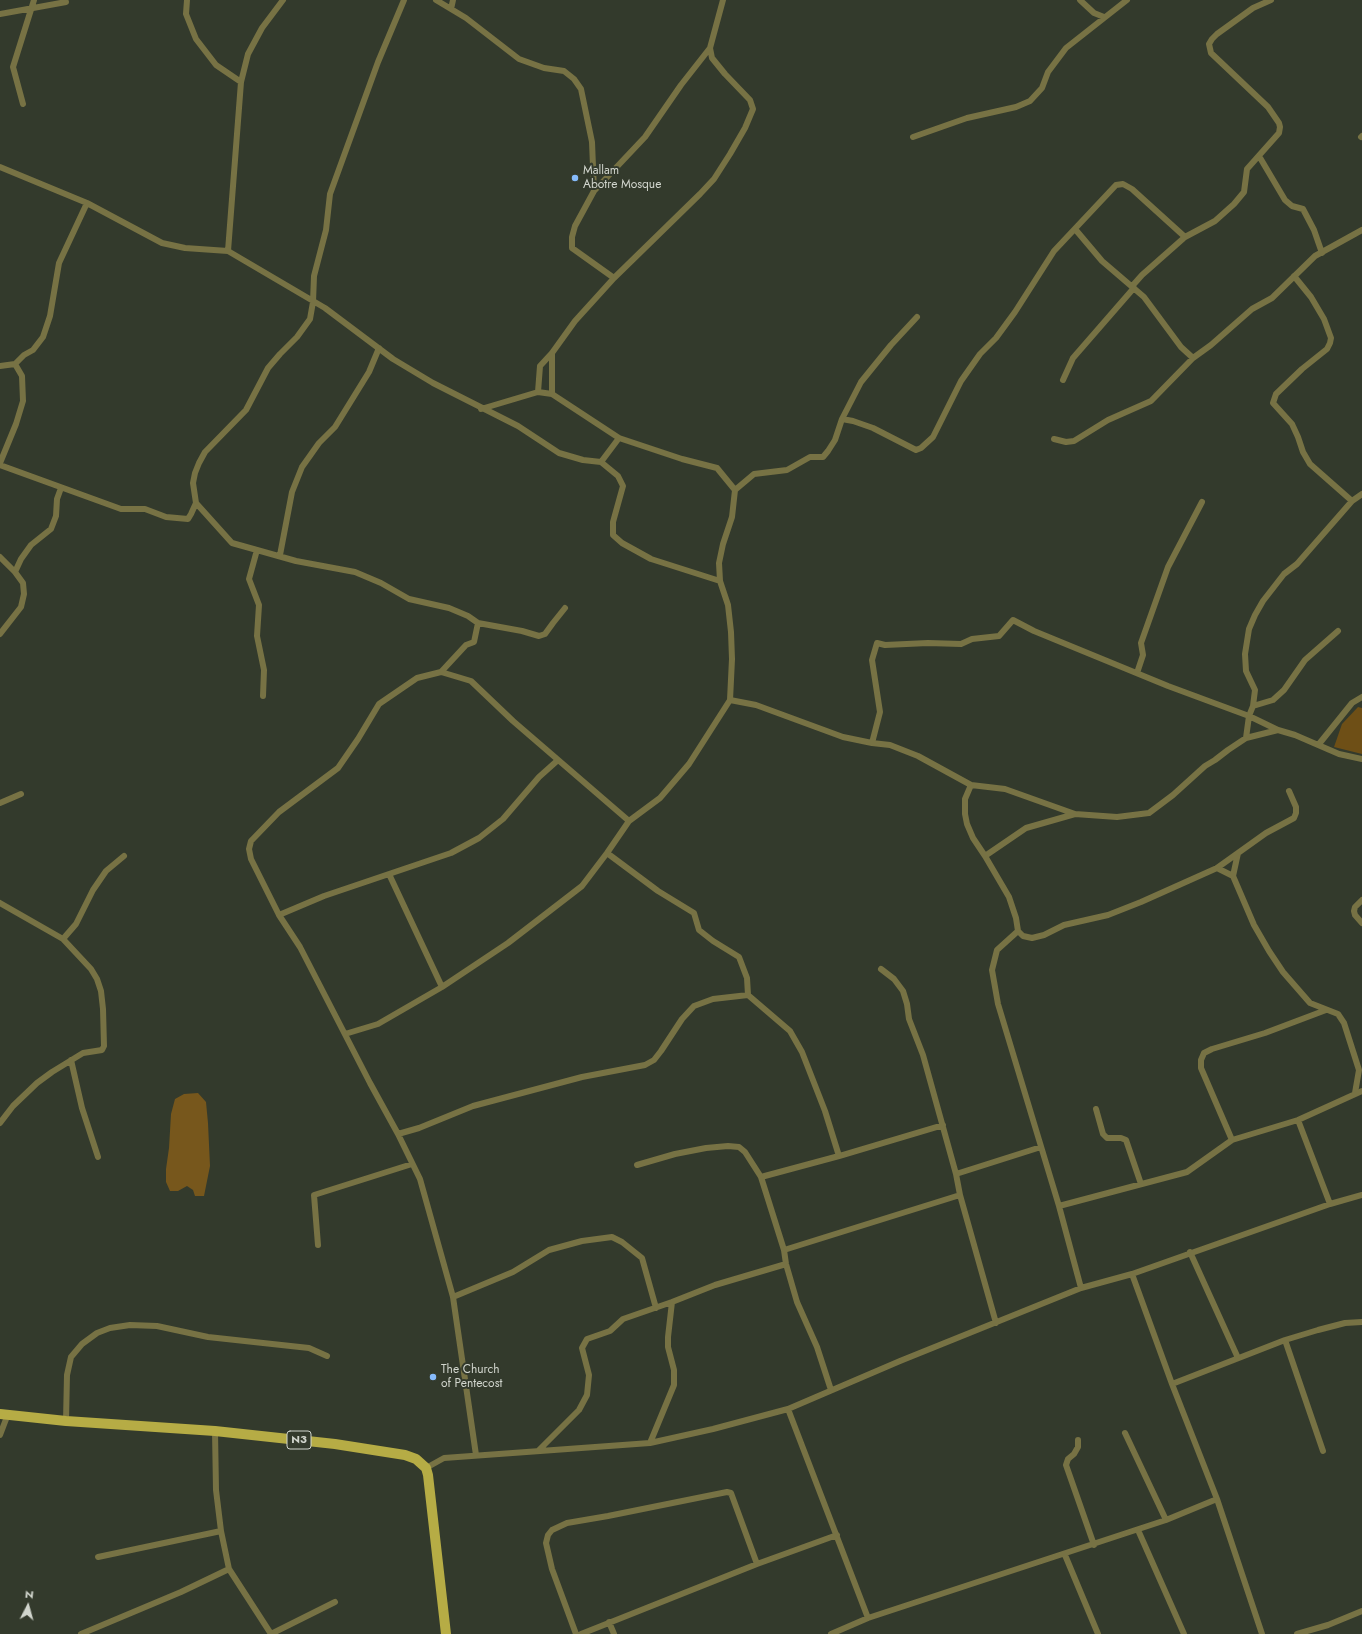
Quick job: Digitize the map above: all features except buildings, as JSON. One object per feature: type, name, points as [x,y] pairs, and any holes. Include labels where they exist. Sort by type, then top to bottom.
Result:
[{"type":"main road","name":"N3","points":[[4,1414],[66,1421],[215,1431],[335,1444],[405,1455],[416,1459],[426,1468]]},
{"type":"main road","points":[[426,1468],[446,1634]]},
{"type":"street","points":[[23,104],[13,67],[34,0]]},
{"type":"street","points":[[187,0],[186,14],[196,39],[216,65],[241,82]]},
{"type":"street","points":[[228,251],[241,82],[248,54],[262,28],[283,0]]},
{"type":"street","points":[[15,364],[22,376],[23,401],[16,424],[0,464],[61,488],[121,509],[145,509],[166,517],[188,519],[196,503],[193,483],[199,462],[205,452],[246,410],[268,368],[297,337],[310,319],[313,302],[314,276],[326,230],[330,194],[378,62],[404,0]]},
{"type":"street","points":[[436,0],[466,18],[519,59],[544,68],[564,71],[574,79],[581,89],[592,142],[594,191]]},
{"type":"street","points":[[451,9],[453,0]]},
{"type":"street","points":[[614,278],[572,248],[572,237],[575,226],[594,191],[645,137],[681,85],[710,48],[723,0]]},
{"type":"street","points":[[1080,0],[1094,13],[1104,17]]},
{"type":"street","points":[[913,137],[968,118],[1016,107],[1030,102],[1042,88],[1048,72],[1066,48],[1127,0]]},
{"type":"street","points":[[1063,380],[1073,358],[1133,289],[1134,284],[1142,275],[1185,237],[1215,221],[1234,204],[1244,192],[1248,169],[1279,133],[1279,123],[1268,107],[1211,53],[1209,44],[1212,39],[1229,25],[1253,8],[1271,0]]},
{"type":"street","points":[[0,14],[66,2]]},
{"type":"street","points":[[538,392],[540,366],[552,353],[575,321],[614,278],[714,179],[746,128],[753,109],[750,100],[724,74],[712,58],[710,48]]},
{"type":"street","points":[[1259,156],[1285,200],[1292,206],[1303,209],[1314,230],[1322,253]]},
{"type":"street","points":[[0,167],[87,203],[162,243],[186,248],[228,251],[339,318],[393,360],[481,409],[518,426],[559,453],[583,460],[601,462],[618,476],[623,486],[613,522],[613,535],[622,543],[651,560],[720,581]]},
{"type":"street","points":[[842,419],[854,421],[873,428],[916,450],[921,448],[933,437],[961,381],[980,354],[996,338],[1015,312],[1054,251],[1116,185],[1123,184],[1132,189],[1185,237]]},
{"type":"street","points":[[0,366],[15,364],[24,355],[33,350],[42,337],[50,316],[59,262],[87,203]]},
{"type":"street","points":[[1075,229],[1102,261],[1144,297],[1155,309],[1178,342],[1193,358]]},
{"type":"street","points":[[1054,439],[1074,442],[1108,420],[1151,401],[1193,358],[1211,345],[1252,309],[1272,298],[1315,256],[1362,230]]},
{"type":"street","points":[[1294,276],[1311,297],[1324,319],[1331,338],[1327,349],[1302,369],[1276,394],[1273,403],[1292,424],[1303,452],[1310,464],[1352,501]]},
{"type":"street","points":[[345,1034],[378,1024],[442,987],[508,943],[582,886],[629,821],[660,798],[689,764],[730,700],[732,659],[731,632],[728,605],[720,581],[719,564],[723,544],[732,517],[735,490],[754,474],[787,470],[810,457],[823,457],[835,440],[842,419],[861,382],[891,344],[917,317]]},
{"type":"street","points":[[280,556],[292,492],[302,467],[319,443],[335,427],[369,372],[379,348]]},
{"type":"street","points":[[552,353],[552,394]]},
{"type":"street","points":[[481,409],[538,392],[552,394],[619,438],[682,459],[717,468],[735,490]]},
{"type":"street","points":[[601,462],[619,438]]},
{"type":"street","points":[[15,572],[21,559],[31,545],[51,529],[56,516],[57,499],[61,488]]},
{"type":"street","points":[[1246,738],[1255,690],[1246,671],[1245,654],[1249,629],[1255,615],[1263,601],[1284,574],[1302,558],[1352,501],[1362,494]]},
{"type":"street","points":[[1137,673],[1143,655],[1141,643],[1168,567],[1202,502]]},
{"type":"street","points":[[196,503],[232,543],[296,561],[355,572],[381,583],[409,599],[449,608],[468,616],[478,623],[522,631],[539,636],[545,634],[565,608]]},
{"type":"street","points":[[257,550],[249,579],[259,605],[257,636],[264,670],[263,696]]},
{"type":"street","points":[[0,557],[15,572],[23,583],[24,594],[21,606],[0,634]]},
{"type":"street","points":[[872,743],[880,712],[872,660],[877,643],[885,645],[928,643],[961,644],[972,639],[999,636],[1013,620],[1034,631],[1249,716],[1278,730],[1319,744],[1339,754],[1362,759]]},
{"type":"street","points":[[441,672],[466,645],[474,642],[478,623]]},
{"type":"street","points":[[1253,706],[1273,700],[1284,690],[1305,660],[1338,631]]},
{"type":"street","points":[[476,1455],[453,1297],[420,1179],[300,946],[279,914],[251,859],[249,849],[251,841],[279,812],[338,768],[379,704],[417,678],[441,672],[471,681],[513,721],[629,821]]},
{"type":"street","points":[[1319,744],[1352,702],[1362,697]]},
{"type":"street","points":[[730,700],[756,705],[829,732],[872,743],[890,745],[918,756],[971,785],[1005,789],[1075,814],[1117,817],[1149,813],[1173,795],[1205,766],[1246,738],[1278,730]]},
{"type":"street","points":[[279,914],[324,896],[452,853],[479,838],[503,819],[539,777],[558,760]]},
{"type":"street","points":[[971,785],[965,799],[965,814],[973,838],[986,856],[1008,897],[1016,918],[1018,931],[1023,936],[1032,938],[1044,935],[1064,925],[1108,915],[1217,868],[1238,854],[1250,843],[1294,818],[1296,807],[1289,792]]},
{"type":"street","points":[[0,803],[21,794]]},
{"type":"street","points":[[986,856],[1026,828],[1075,814]]},
{"type":"street","points":[[607,853],[658,890],[694,913],[699,930],[713,941],[739,957],[747,978],[748,994],[790,1031],[802,1052],[826,1111],[839,1156]]},
{"type":"street","points":[[1238,854],[1233,876],[1254,925],[1283,972],[1310,1003],[1338,1014],[1344,1023],[1360,1071],[1355,1093]]},
{"type":"street","points":[[63,940],[76,924],[93,890],[106,871],[124,856]]},
{"type":"street","points":[[1217,868],[1233,876]]},
{"type":"street","points":[[389,874],[442,987]]},
{"type":"street","points":[[1362,900],[1355,907],[1354,911],[1362,923]]},
{"type":"street","points":[[0,903],[63,940],[91,969],[97,979],[101,991],[104,1030],[104,1046],[102,1050],[83,1053],[37,1083],[13,1106],[0,1123]]},
{"type":"street","points":[[1018,931],[997,950],[992,970],[998,1004],[1059,1206],[1081,1288]]},
{"type":"street","points":[[881,969],[894,979],[903,991],[909,1019],[923,1054],[943,1125],[960,1195],[996,1323]]},
{"type":"street","points":[[398,1134],[419,1128],[473,1106],[582,1077],[645,1065],[654,1060],[662,1051],[682,1019],[694,1006],[713,999],[748,994]]},
{"type":"street","points":[[1232,1140],[1200,1068],[1204,1053],[1212,1049],[1265,1034],[1326,1010]]},
{"type":"street","points":[[71,1060],[82,1108],[98,1157]]},
{"type":"street","points":[[1059,1206],[1187,1172],[1232,1140],[1298,1120],[1362,1091]]},
{"type":"street","points":[[1096,1109],[1103,1134],[1107,1138],[1121,1138],[1126,1140],[1141,1184]]},
{"type":"street","points":[[1298,1120],[1330,1204]]},
{"type":"street","points":[[762,1177],[943,1125]]},
{"type":"street","points":[[637,1165],[675,1154],[728,1146],[739,1147],[745,1152],[762,1177],[784,1250],[786,1264],[797,1302],[817,1347],[831,1390]]},
{"type":"street","points":[[956,1174],[1041,1147]]},
{"type":"street","points":[[318,1245],[314,1195],[412,1164]]},
{"type":"street","points":[[784,1250],[960,1195]]},
{"type":"street","points":[[426,1468],[444,1458],[650,1442],[713,1429],[788,1409],[1081,1288],[1132,1274],[1190,1252],[1330,1204],[1362,1195]]},
{"type":"street","points":[[453,1297],[513,1272],[549,1250],[582,1240],[612,1238],[622,1242],[642,1258],[656,1308]]},
{"type":"street","points":[[1190,1252],[1238,1358]]},
{"type":"street","points":[[539,1450],[579,1410],[587,1396],[589,1375],[582,1348],[588,1339],[610,1331],[623,1319],[715,1285],[786,1264]]},
{"type":"street","points":[[1132,1274],[1172,1384],[1217,1499],[1262,1634]]},
{"type":"street","points":[[650,1442],[674,1386],[674,1370],[668,1348],[672,1302]]},
{"type":"street","points":[[1172,1384],[1285,1340],[1345,1323],[1362,1322]]},
{"type":"street","points":[[66,1421],[67,1375],[71,1357],[87,1340],[97,1333],[110,1328],[130,1325],[157,1326],[208,1337],[258,1343],[302,1346],[327,1356]]},
{"type":"street","points":[[1285,1340],[1323,1451]]},
{"type":"street","points":[[788,1409],[868,1618]]},
{"type":"street","points":[[0,1435],[4,1414]]},
{"type":"street","points":[[215,1431],[216,1490],[221,1531],[229,1569],[271,1634],[335,1602]]},
{"type":"street","points":[[1125,1433],[1166,1520]]},
{"type":"street","points":[[1078,1440],[1078,1447],[1074,1454],[1068,1459],[1066,1465],[1094,1545]]},
{"type":"street","points":[[576,1634],[552,1569],[546,1543],[548,1535],[552,1530],[567,1523],[727,1492],[731,1493],[757,1564]]},
{"type":"street","points":[[831,1634],[868,1618],[1138,1530],[1217,1499]]},
{"type":"street","points":[[1138,1530],[1184,1634]]},
{"type":"street","points":[[98,1557],[221,1531]]},
{"type":"street","points":[[580,1634],[757,1564],[837,1535]]},
{"type":"street","points":[[1065,1555],[1098,1634]]},
{"type":"street","points":[[81,1634],[181,1592],[229,1569]]},
{"type":"street","points":[[1297,1634],[1328,1625],[1362,1611]]},
{"type":"street","points":[[609,1622],[614,1634]]},
{"type":"shaded area","points":[[1358,707],[1362,708],[1362,754],[1334,747],[1342,724]]},
{"type":"shaded area","points":[[198,1093],[206,1102],[208,1123],[210,1166],[204,1196],[195,1196],[193,1190],[187,1186],[178,1191],[170,1191],[166,1182],[171,1114],[175,1099],[184,1094]]},
{"type":"place","name":"Mallam Abotre Mosque","points":[[575,178]]},
{"type":"place","name":"The Church of Pentecost","points":[[433,1377]]}]
